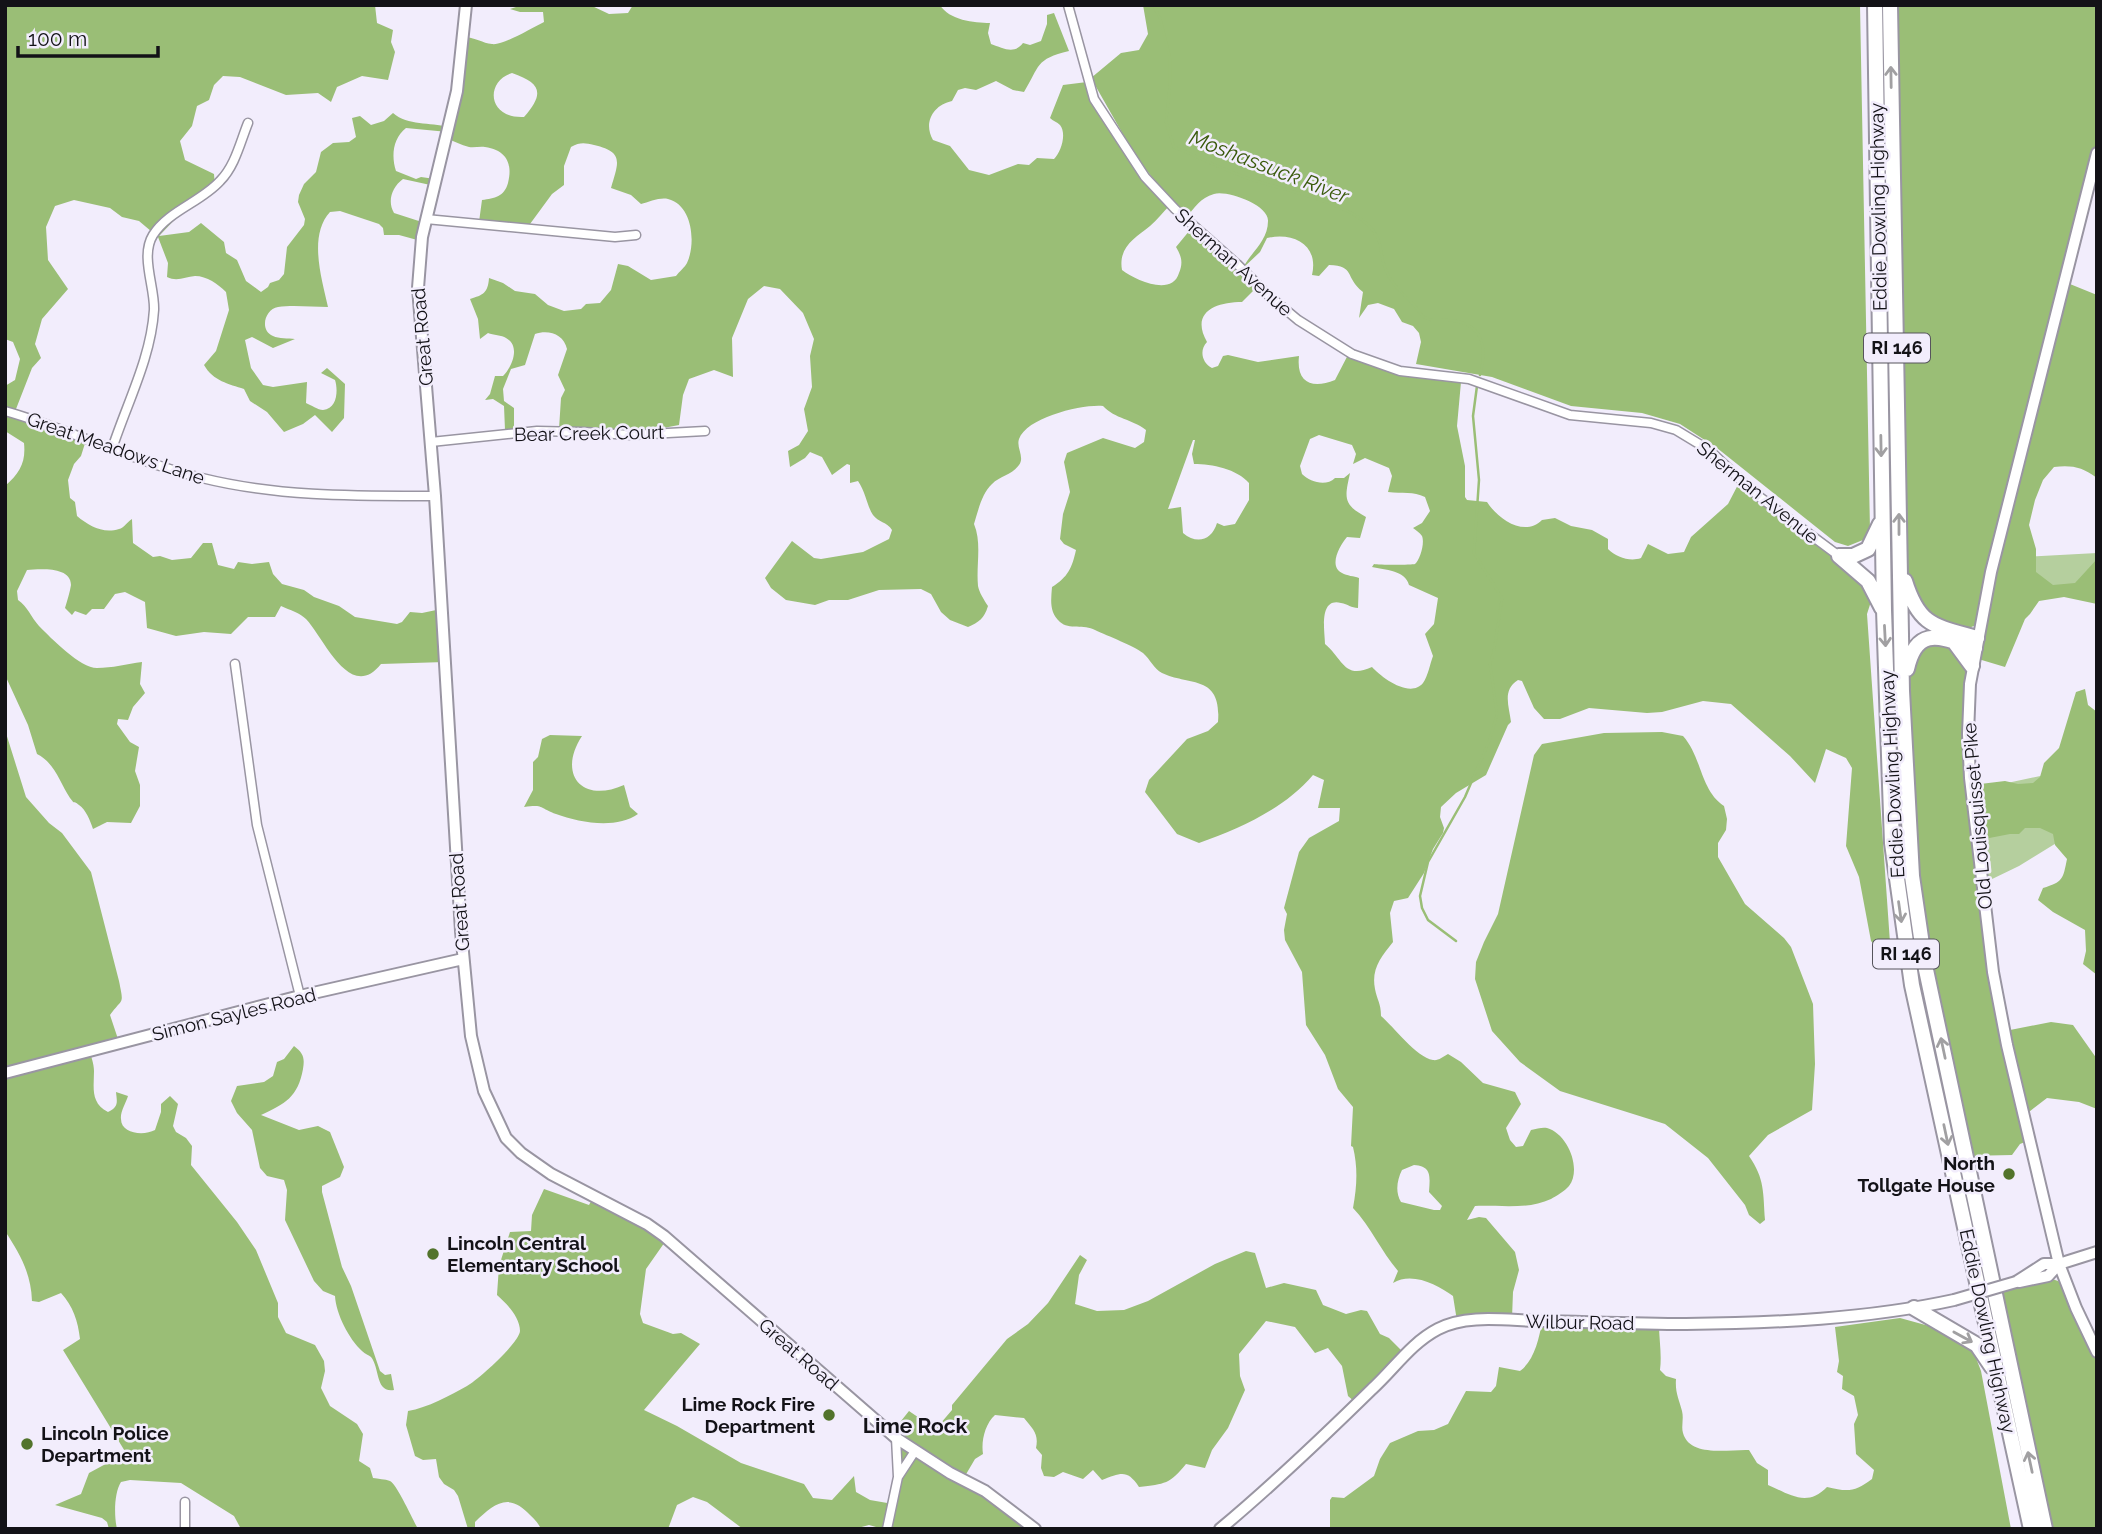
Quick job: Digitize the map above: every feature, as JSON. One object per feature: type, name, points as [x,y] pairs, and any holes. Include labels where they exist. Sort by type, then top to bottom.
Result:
[{"type":"highway","name":"Eddie Dowling Highway","points":[[1875,5],[1882,519],[1892,843],[1904,942],[2031,1529]]},
{"type":"highway","name":"Eddie Dowling Highway","points":[[1890,5],[1902,691],[1912,876],[1925,965],[2045,1529]]},
{"type":"highway","points":[[1839,556],[1853,556],[1868,550],[1882,519]]},
{"type":"highway","points":[[1839,556],[1868,582],[1884,610]]},
{"type":"highway","points":[[1899,563],[1911,601],[1922,616],[1932,624],[1976,643]]},
{"type":"highway","points":[[1902,691],[1910,653],[1916,644],[1931,638],[1976,643]]},
{"type":"highway","points":[[1954,642],[1972,666]]},
{"type":"highway","points":[[1914,1308],[1977,1345],[1998,1379]]},
{"type":"street","name":"Great Road","points":[[466,5],[457,92],[419,258],[418,297],[435,496],[463,959],[475,1059],[484,1091],[506,1138],[521,1153],[551,1174],[664,1236],[896,1438],[950,1473],[985,1491],[1035,1529]]},
{"type":"street","name":"Sherman Avenue","points":[[1068,5],[1091,92],[1145,177],[1175,209],[1298,320],[1352,354],[1400,371],[1469,379],[1570,415],[1651,424],[1676,430],[1698,442],[1757,495],[1839,556]]},
{"type":"street","points":[[112,449],[143,364],[152,324],[154,300],[149,244],[161,226],[222,179],[234,159],[248,123]]},
{"type":"street","name":"Old Louisquisset Pike","points":[[2097,153],[2020,448],[1976,643],[1968,709],[1970,778],[1993,972],[2007,1045],[2059,1264],[2097,1352]]},
{"type":"street","points":[[426,219],[615,237],[636,235]]},
{"type":"street","name":"Great Meadows Lane","points":[[5,411],[177,471],[259,490],[306,495],[435,496]]},
{"type":"street","name":"Bear Creek Court","points":[[431,442],[537,431],[631,435],[705,431]]},
{"type":"street","points":[[234,664],[257,825],[300,996]]},
{"type":"street","name":"Simon Sayles Road","points":[[5,1073],[300,996],[463,959]]},
{"type":"street","name":"Wilbur Road","points":[[1220,1529],[1272,1485],[1341,1420],[1418,1341],[1451,1323],[1485,1320],[1675,1324],[1845,1317],[1954,1300],[2016,1282],[2049,1276],[2059,1264],[2097,1252]]},
{"type":"street","points":[[887,1529],[898,1477],[896,1438]]},
{"type":"street","points":[[898,1477],[915,1451]]},
{"type":"street","points":[[184,1502],[185,1529]]},
{"type":"shaded area","points":[[5,5],[375,5],[377,23],[393,30],[391,42],[395,52],[388,80],[362,76],[337,87],[331,102],[318,93],[286,95],[240,77],[223,76],[214,85],[209,100],[197,106],[192,126],[180,141],[185,160],[214,174],[215,187],[182,212],[159,236],[189,232],[201,223],[224,242],[226,253],[237,260],[246,281],[261,292],[284,274],[287,247],[304,225],[305,219],[298,202],[299,195],[304,184],[316,172],[321,152],[333,143],[349,142],[356,137],[352,118],[360,116],[371,125],[384,121],[393,113],[412,122],[448,127],[465,37],[497,44],[544,22],[543,12],[510,9],[522,5],[590,5],[609,14],[628,13],[633,5],[940,5],[956,17],[990,23],[988,33],[991,44],[1012,50],[1023,43],[1030,45],[1041,41],[1047,15],[1054,13],[1069,51],[1044,61],[1024,92],[1013,90],[996,81],[976,90],[958,90],[952,101],[935,111],[930,121],[930,134],[933,140],[950,146],[969,170],[989,175],[1018,164],[1029,165],[1037,158],[1054,159],[1061,148],[1063,133],[1060,125],[1050,118],[1063,85],[1087,82],[1098,109],[1170,205],[1125,249],[1121,262],[1122,270],[1144,282],[1169,284],[1175,280],[1181,266],[1181,257],[1176,247],[1190,230],[1258,286],[1242,302],[1223,304],[1204,316],[1203,332],[1207,342],[1203,356],[1209,366],[1218,366],[1223,356],[1228,355],[1258,362],[1299,356],[1303,378],[1307,382],[1319,384],[1335,380],[1350,351],[1415,376],[1461,382],[1457,426],[1465,466],[1465,497],[1467,500],[1487,502],[1497,514],[1512,524],[1527,527],[1555,518],[1571,526],[1592,530],[1608,539],[1608,549],[1611,552],[1628,559],[1641,558],[1648,544],[1668,554],[1684,552],[1691,537],[1728,504],[1741,479],[1833,545],[1875,589],[1867,614],[1891,957],[1885,957],[1871,941],[1859,877],[1846,846],[1852,768],[1846,758],[1826,749],[1815,783],[1790,756],[1731,704],[1703,701],[1662,712],[1647,713],[1589,708],[1560,719],[1544,719],[1534,708],[1522,681],[1518,680],[1513,684],[1508,693],[1511,722],[1486,775],[1456,793],[1441,807],[1443,833],[1433,849],[1424,873],[1408,898],[1394,901],[1390,913],[1393,942],[1381,958],[1374,975],[1381,1016],[1413,1048],[1433,1060],[1448,1054],[1461,1062],[1483,1083],[1515,1092],[1521,1104],[1506,1128],[1516,1147],[1523,1146],[1531,1130],[1547,1128],[1561,1137],[1571,1153],[1573,1179],[1563,1192],[1551,1199],[1523,1206],[1475,1206],[1467,1220],[1486,1218],[1515,1252],[1519,1270],[1513,1292],[1512,1318],[1457,1321],[1453,1296],[1440,1288],[1408,1278],[1393,1283],[1398,1271],[1353,1208],[1356,1177],[1355,1155],[1351,1146],[1353,1107],[1338,1089],[1325,1055],[1306,1025],[1302,972],[1285,940],[1287,914],[1284,908],[1299,852],[1309,838],[1339,821],[1340,808],[1318,808],[1324,780],[1313,775],[1275,808],[1230,831],[1199,843],[1177,834],[1145,792],[1149,780],[1187,739],[1208,731],[1218,722],[1215,696],[1202,684],[1162,673],[1143,653],[1127,644],[1091,628],[1060,622],[1052,610],[1052,587],[1069,572],[1076,550],[1060,539],[1063,514],[1070,492],[1064,462],[1067,453],[1103,438],[1135,448],[1144,442],[1146,430],[1141,426],[1113,414],[1103,406],[1094,406],[1044,418],[1024,431],[1018,442],[1021,462],[989,488],[974,524],[978,546],[978,586],[988,606],[983,617],[968,627],[950,620],[941,612],[931,594],[921,589],[879,590],[848,600],[829,600],[815,605],[786,600],[771,588],[765,578],[792,541],[814,558],[821,559],[863,552],[889,539],[892,530],[873,515],[858,481],[850,483],[850,465],[847,464],[832,475],[822,457],[810,452],[790,467],[788,451],[799,445],[808,431],[804,409],[812,387],[810,356],[814,339],[803,313],[780,289],[764,286],[748,299],[732,338],[733,377],[714,370],[689,379],[683,395],[679,425],[632,434],[559,429],[561,398],[565,390],[558,375],[567,349],[559,336],[550,333],[535,334],[525,365],[511,369],[503,389],[504,401],[514,408],[514,430],[505,430],[504,406],[493,399],[485,400],[490,394],[495,376],[503,376],[514,357],[513,346],[506,338],[488,333],[480,339],[478,319],[470,299],[484,293],[489,278],[515,291],[535,294],[548,305],[564,311],[600,303],[611,290],[618,264],[628,266],[651,280],[676,276],[687,263],[692,236],[683,209],[668,199],[641,204],[631,195],[611,188],[617,160],[611,151],[585,143],[571,147],[564,166],[564,185],[552,194],[527,227],[479,222],[482,200],[501,194],[508,183],[509,169],[503,154],[447,139],[448,132],[406,128],[402,132],[394,148],[396,171],[416,179],[435,179],[435,186],[403,179],[392,194],[394,213],[425,223],[421,241],[399,235],[384,235],[379,224],[340,211],[330,212],[323,222],[318,245],[320,271],[328,307],[278,307],[267,315],[266,329],[278,338],[295,339],[273,348],[252,337],[245,340],[251,368],[263,385],[273,387],[307,382],[306,403],[323,410],[332,406],[336,398],[336,388],[335,380],[321,373],[327,368],[345,384],[344,418],[332,432],[315,415],[303,424],[284,432],[267,412],[250,401],[244,389],[212,375],[204,365],[216,351],[229,310],[226,292],[219,286],[199,276],[178,279],[167,277],[168,263],[158,237],[139,221],[122,217],[110,208],[74,200],[55,206],[46,227],[48,260],[68,289],[42,319],[35,344],[41,358],[32,368],[16,409],[87,437],[81,456],[74,464],[68,480],[70,498],[75,502],[77,516],[102,530],[121,528],[132,519],[133,543],[153,557],[172,560],[191,558],[203,543],[212,543],[218,565],[234,569],[238,562],[269,562],[273,574],[282,584],[304,590],[314,597],[339,606],[355,617],[397,624],[410,612],[422,613],[441,609],[445,662],[381,664],[370,674],[359,676],[348,672],[339,663],[306,619],[281,606],[275,617],[248,617],[231,634],[204,632],[176,636],[147,628],[145,602],[125,592],[115,594],[104,609],[92,609],[86,615],[75,611],[72,615],[65,608],[71,585],[66,575],[54,570],[27,570],[17,591],[18,600],[39,626],[66,652],[82,663],[97,668],[142,662],[140,684],[145,693],[133,707],[128,720],[118,719],[117,724],[130,742],[139,747],[135,771],[140,785],[140,806],[131,823],[107,822],[93,829],[86,812],[73,802],[53,768],[37,754],[28,725],[5,675],[5,486],[21,467],[24,443],[5,431],[5,386],[15,380],[20,359],[13,342],[5,339]],"holes":[[[512,73],[529,81],[537,90],[535,101],[524,117],[512,116],[497,106],[494,91],[503,77]],[[1319,435],[1352,445],[1356,454],[1353,464],[1365,458],[1389,468],[1392,476],[1388,492],[1412,493],[1425,497],[1430,511],[1422,523],[1413,528],[1423,539],[1417,562],[1408,565],[1374,564],[1372,567],[1399,574],[1409,585],[1438,598],[1434,624],[1425,634],[1433,656],[1425,680],[1417,687],[1411,689],[1396,685],[1372,667],[1355,671],[1350,669],[1325,644],[1324,617],[1329,605],[1341,603],[1358,608],[1359,578],[1342,573],[1338,570],[1336,561],[1347,537],[1360,538],[1366,517],[1353,508],[1347,499],[1350,473],[1344,478],[1323,483],[1302,474],[1300,466],[1310,439]],[[1193,440],[1194,464],[1224,468],[1249,483],[1249,500],[1235,524],[1224,526],[1217,523],[1212,533],[1203,539],[1194,539],[1183,533],[1181,507],[1168,509]],[[1414,1165],[1427,1170],[1429,1192],[1442,1206],[1440,1210],[1401,1202],[1397,1186],[1402,1170]]]},
{"type":"shaded area","points":[[1143,5],[1860,5],[1870,531],[1863,540],[1848,546],[1835,542],[1717,448],[1680,424],[1642,413],[1571,406],[1492,377],[1416,364],[1421,342],[1419,333],[1413,326],[1402,322],[1394,309],[1378,303],[1368,305],[1359,318],[1363,292],[1353,282],[1347,270],[1329,265],[1319,276],[1312,275],[1312,256],[1302,243],[1295,239],[1267,238],[1260,252],[1243,268],[1265,235],[1268,221],[1262,209],[1246,200],[1220,193],[1201,200],[1186,218],[1137,159],[1091,78],[1121,53],[1139,50],[1148,34]]},
{"type":"shaded area","points":[[1890,5],[2097,5],[2097,154],[2065,282],[2097,295],[2097,478],[2077,468],[2054,467],[2043,480],[2029,525],[2036,549],[2036,572],[2053,585],[2075,583],[2097,559],[2097,604],[2064,597],[2039,601],[2025,619],[2005,667],[1975,658],[1972,785],[2005,781],[2033,783],[2040,777],[2044,763],[2059,748],[2076,692],[2085,689],[2088,705],[2097,712],[2097,975],[2083,964],[2086,951],[2085,930],[2038,900],[2043,888],[2061,879],[2066,866],[2067,859],[2055,845],[2053,834],[2040,828],[2025,828],[2019,834],[1979,840],[2005,1031],[2051,1022],[2073,1025],[2097,1059],[2097,1109],[2079,1102],[2047,1098],[2025,1115],[2030,1140],[2020,1144],[2012,1155],[1966,1156],[1926,971],[1906,790],[1909,662],[1927,638],[1974,653],[1978,624],[1957,628],[1928,613],[1913,595],[1905,567]]},
{"type":"shaded area","points":[[2097,553],[2097,593],[1995,595],[2003,558]]},
{"type":"shaded area","points":[[5,730],[26,797],[49,823],[62,833],[91,872],[119,981],[121,1001],[110,1015],[118,1039],[89,1049],[98,1104],[108,1112],[116,1106],[116,1092],[128,1096],[121,1113],[122,1124],[129,1131],[139,1133],[155,1130],[161,1104],[170,1096],[178,1104],[173,1126],[192,1146],[191,1165],[256,1250],[278,1303],[278,1317],[286,1333],[315,1345],[324,1361],[321,1388],[330,1406],[357,1424],[363,1434],[359,1461],[370,1468],[373,1478],[393,1483],[418,1529],[241,1529],[234,1516],[181,1483],[130,1480],[121,1482],[115,1505],[117,1529],[109,1529],[102,1518],[55,1505],[81,1494],[89,1473],[126,1453],[63,1350],[80,1339],[72,1309],[61,1293],[39,1302],[32,1301],[24,1264],[5,1231]]},
{"type":"shaded area","points":[[1662,732],[1683,736],[1710,791],[1724,806],[1726,830],[1718,843],[1718,857],[1745,904],[1791,947],[1813,1004],[1815,1064],[1812,1110],[1768,1135],[1749,1156],[1762,1186],[1765,1220],[1760,1224],[1749,1215],[1745,1205],[1708,1158],[1665,1124],[1560,1091],[1520,1062],[1492,1031],[1475,979],[1476,962],[1498,914],[1534,755],[1542,744],[1604,733]]},
{"type":"shaded area","points":[[550,735],[582,736],[572,762],[573,773],[578,782],[596,791],[624,785],[630,807],[638,814],[620,822],[598,823],[566,817],[538,806],[524,807],[533,790],[533,762],[538,757],[542,739]]},
{"type":"shaded area","points":[[2097,764],[2097,818],[2019,866],[1988,881],[1979,789]]},
{"type":"shaded area","points":[[294,1046],[304,1061],[298,1086],[284,1103],[261,1115],[299,1130],[318,1126],[330,1132],[344,1167],[340,1177],[322,1186],[322,1192],[342,1267],[380,1371],[385,1375],[391,1374],[394,1390],[384,1388],[371,1357],[357,1346],[348,1333],[335,1296],[323,1291],[314,1281],[285,1220],[287,1190],[284,1180],[267,1176],[260,1168],[252,1130],[237,1113],[231,1101],[237,1086],[264,1082],[273,1076],[277,1062],[284,1059]]},
{"type":"shaded area","points":[[544,1189],[589,1205],[594,1196],[667,1239],[646,1269],[640,1314],[643,1323],[673,1334],[681,1333],[700,1344],[644,1410],[741,1463],[804,1484],[813,1498],[832,1500],[854,1476],[856,1492],[870,1500],[893,1504],[893,1431],[909,1411],[931,1426],[940,1424],[952,1410],[952,1405],[1007,1339],[1028,1324],[1048,1303],[1080,1255],[1087,1260],[1079,1275],[1075,1304],[1097,1311],[1124,1310],[1148,1301],[1215,1264],[1246,1251],[1255,1253],[1266,1288],[1284,1283],[1316,1290],[1323,1305],[1346,1314],[1367,1311],[1380,1334],[1389,1338],[1402,1351],[1356,1403],[1348,1396],[1342,1366],[1328,1348],[1315,1353],[1295,1327],[1266,1321],[1239,1354],[1240,1376],[1245,1390],[1228,1428],[1212,1450],[1205,1468],[1186,1464],[1176,1476],[1155,1485],[1139,1487],[1131,1477],[1123,1474],[1102,1480],[1093,1470],[1083,1479],[1063,1472],[1054,1477],[1044,1476],[1041,1468],[1042,1455],[1036,1448],[1036,1435],[1030,1425],[1024,1418],[995,1415],[984,1433],[983,1454],[975,1459],[965,1476],[1038,1529],[883,1529],[869,1525],[854,1529],[743,1529],[707,1502],[693,1497],[677,1505],[668,1529],[541,1529],[520,1506],[506,1502],[481,1516],[475,1522],[475,1529],[468,1529],[458,1496],[439,1477],[436,1459],[423,1460],[415,1456],[406,1425],[408,1411],[439,1401],[461,1390],[497,1361],[518,1337],[520,1331],[515,1316],[497,1295],[499,1266],[510,1232],[531,1231],[532,1215]]},
{"type":"shaded area","points":[[2031,1272],[2058,1281],[2072,1290],[2097,1345],[2097,1529],[2046,1529],[1994,1285]]},
{"type":"shaded area","points":[[1900,1318],[1940,1329],[1973,1350],[1981,1371],[2011,1529],[1330,1529],[1332,1497],[1344,1498],[1374,1476],[1390,1443],[1418,1431],[1434,1430],[1448,1424],[1466,1391],[1491,1392],[1496,1386],[1499,1367],[1520,1371],[1525,1367],[1532,1356],[1542,1322],[1659,1324],[1660,1370],[1666,1376],[1676,1379],[1683,1414],[1682,1430],[1687,1441],[1702,1449],[1749,1450],[1757,1463],[1768,1470],[1768,1485],[1798,1497],[1812,1497],[1827,1487],[1856,1489],[1872,1479],[1874,1470],[1856,1454],[1854,1424],[1858,1415],[1854,1396],[1842,1389],[1843,1376],[1837,1372],[1839,1361],[1835,1327]]},
{"type":"waterway","name":"Moshassuck River","points":[[1153,5],[1160,18],[1170,58],[1166,122],[1174,147],[1243,176],[1344,209],[1368,225],[1377,236],[1385,268],[1391,279],[1421,315],[1432,320],[1457,321],[1474,330],[1482,345],[1480,375]]},
{"type":"waterway","name":"Moshassuck River","points":[[1456,941],[1428,920],[1420,896],[1428,862],[1465,797],[1490,739],[1497,714],[1490,664],[1502,598],[1474,553],[1479,480],[1473,416],[1477,386]]},
{"type":"place","name":"North Tollgate House","points":[[2009,1174]]},
{"type":"place","name":"Lincoln Central Elementary School","points":[[433,1254]]},
{"type":"place","name":"Lime Rock Fire Department","points":[[829,1415]]},
{"type":"place","name":"Lincoln Police Department","points":[[27,1444]]},
{"type":"district","name":"Lime Rock","points":[[915,1426]]}]
